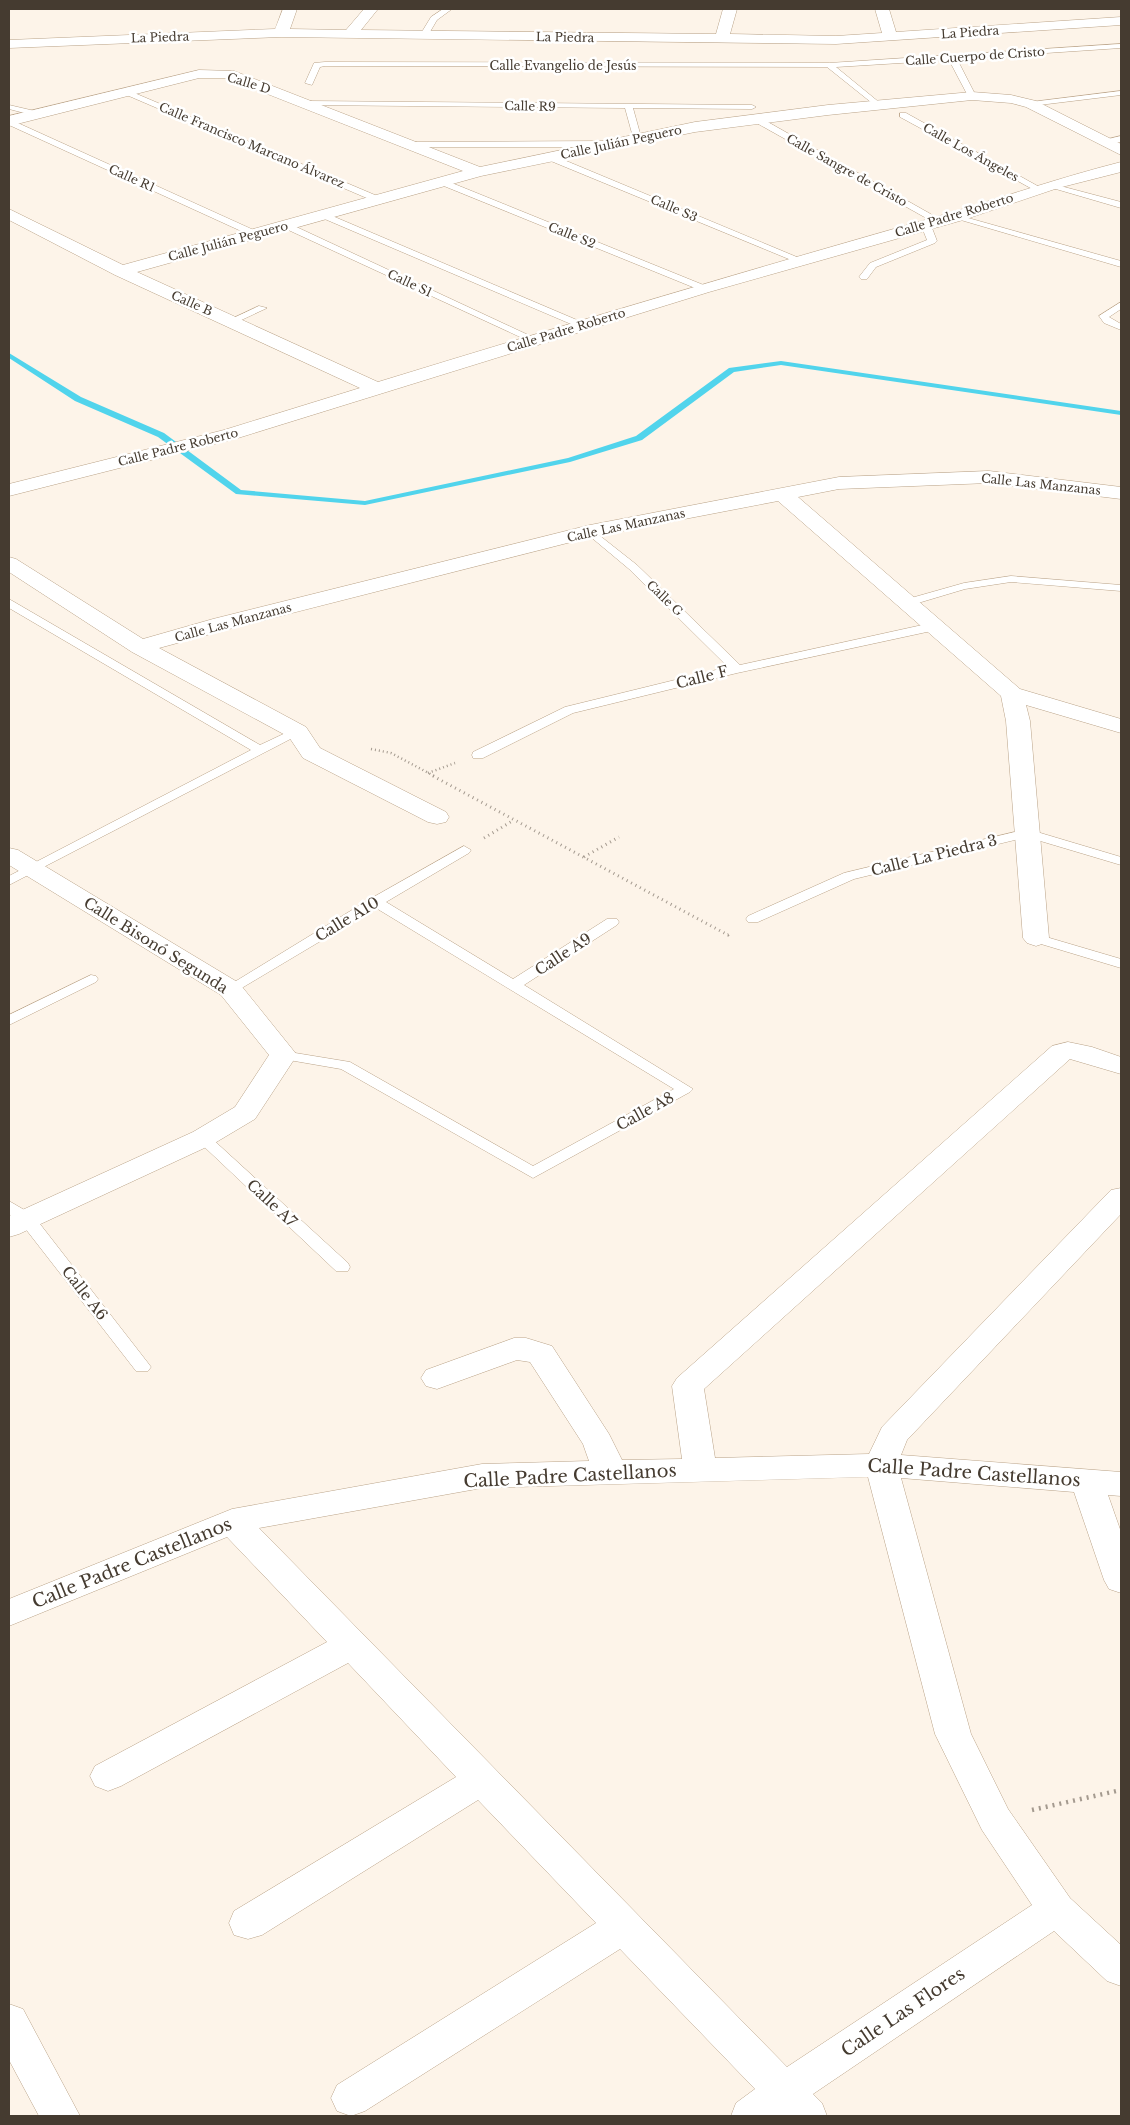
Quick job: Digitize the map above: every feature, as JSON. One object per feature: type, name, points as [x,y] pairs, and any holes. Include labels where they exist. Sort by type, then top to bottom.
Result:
[{"type":"street","points":[[281,33],[290,9]]},
{"type":"street","points":[[349,35],[371,9]]},
{"type":"street","points":[[720,40],[730,9]]},
{"type":"street","points":[[882,9],[891,38]]},
{"type":"street","name":"La Piedra","points":[[9,44],[281,33],[836,40],[891,38],[1121,21]]},
{"type":"street","name":"Calle D","points":[[9,122],[125,91],[199,74],[229,74],[479,172]]},
{"type":"street","name":"Calle Julián Peguero","points":[[121,271],[479,172],[754,113],[877,105],[972,96],[1010,99],[1031,104],[1121,150]]},
{"type":"street","name":"Calle Padre Roberto","points":[[9,490],[231,434],[703,288],[957,216],[1045,187],[1121,166]]},
{"type":"street","name":"Calle B","points":[[9,214],[121,271],[377,389]]},
{"type":"street","name":"Calle Las Manzanas","points":[[140,647],[221,624],[590,532],[839,484],[988,477],[1121,493]]},
{"type":"street","points":[[782,494],[1012,694],[1121,726]]},
{"type":"street","points":[[9,563],[140,647],[298,732],[312,753],[437,817]]},
{"type":"street","points":[[1012,694],[1018,721],[1036,938]]},
{"type":"street","name":"Calle Bisonó Segunda","points":[[9,855],[230,989],[283,1056]]},
{"type":"street","points":[[700,1470],[688,1386],[1068,1050],[1121,1066]]},
{"type":"street","points":[[15,1218],[203,1138],[245,1113],[283,1056]]},
{"type":"street","points":[[1121,1197],[893,1435],[881,1465],[953,1734],[995,1819],[1056,1909],[1121,1969]]},
{"type":"street","points":[[437,1378],[514,1349],[526,1349],[541,1354],[598,1442],[610,1472]]},
{"type":"street","name":"Calle Padre Castellanos","points":[[9,1613],[232,1521],[482,1476],[881,1465],[1121,1484]]},
{"type":"street","points":[[1087,1482],[1121,1580]]},
{"type":"street","points":[[232,1521],[795,2104]]},
{"type":"street","points":[[108,1776],[351,1645]]},
{"type":"street","points":[[248,1923],[481,1780]]},
{"type":"street","name":"Calle Las Flores","points":[[751,2116],[795,2104],[1056,1909]]},
{"type":"street","points":[[351,2098],[622,1927]]},
{"type":"street","points":[[9,2021],[60,2116]]},
{"type":"lane","points":[[424,35],[434,19],[448,9]]},
{"type":"lane","name":"Calle Cuerpo de Cristo","points":[[828,64],[1121,46]]},
{"type":"lane","points":[[952,57],[972,96]]},
{"type":"lane","name":"Calle Evangelio de Jesús","points":[[309,83],[317,65],[325,64],[828,64]]},
{"type":"lane","points":[[828,64],[877,105]]},
{"type":"lane","name":"Calle Francisco Marcano Álvarez","points":[[125,91],[379,200]]},
{"type":"lane","points":[[1031,104],[1121,93]]},
{"type":"lane","name":"Calle R9","points":[[308,104],[693,107],[754,113]]},
{"type":"lane","points":[[9,107],[36,114]]},
{"type":"lane","points":[[629,107],[637,137]]},
{"type":"lane","points":[[693,107],[695,127]]},
{"type":"lane","name":"Calle Sangre de Cristo","points":[[754,113],[930,223]]},
{"type":"lane","name":"Calle Los Ángeles","points":[[904,115],[1045,187],[1121,205]]},
{"type":"lane","name":"Calle R1","points":[[9,122],[256,234]]},
{"type":"lane","points":[[1104,141],[1121,138]]},
{"type":"lane","points":[[413,145],[606,144]]},
{"type":"lane","name":"Calle S3","points":[[549,157],[799,260]]},
{"type":"lane","name":"Calle S2","points":[[442,182],[703,288]]},
{"type":"lane","points":[[323,215],[581,325]]},
{"type":"lane","points":[[957,216],[1121,264]]},
{"type":"lane","points":[[864,277],[873,265],[932,241],[927,228],[930,223]]},
{"type":"lane","name":"Calle S1","points":[[286,226],[534,340]]},
{"type":"lane","points":[[1121,306],[1104,316],[1107,321],[1121,327]]},
{"type":"lane","points":[[232,321],[262,308]]},
{"type":"lane","name":"Calle G","points":[[590,532],[633,567],[737,669]]},
{"type":"lane","points":[[908,602],[964,586],[1010,579],[1119,588],[1121,601]]},
{"type":"lane","points":[[9,603],[260,750]]},
{"type":"lane","name":"Calle F","points":[[478,755],[569,710],[737,669],[936,626]]},
{"type":"lane","points":[[9,881],[298,732]]},
{"type":"lane","points":[[1027,833],[1121,861]]},
{"type":"lane","name":"Calle La Piedra 3","points":[[753,919],[849,876],[1027,833]]},
{"type":"lane","name":"Calle A10","points":[[230,989],[464,850]]},
{"type":"lane","name":"Calle A8","points":[[283,1056],[345,1065],[533,1173],[685,1089],[375,902]]},
{"type":"lane","name":"Calle A9","points":[[513,986],[612,922]]},
{"type":"lane","points":[[1036,938],[1121,964]]},
{"type":"lane","points":[[9,1021],[91,979]]},
{"type":"lane","name":"Calle A7","points":[[203,1138],[342,1267]]},
{"type":"lane","name":"Calle A6","points":[[15,1218],[142,1367]]},
{"type":"path","points":[[368,749],[391,754],[728,935],[753,919]]},
{"type":"path","points":[[464,850],[514,820]]},
{"type":"path","points":[[583,857],[619,837]]},
{"type":"path","points":[[995,1819],[1121,1790]]},
{"type":"waterway","points":[[9,355],[78,399],[161,435],[239,492],[365,503],[570,460],[639,438],[732,370],[781,363],[1121,413]]}]
